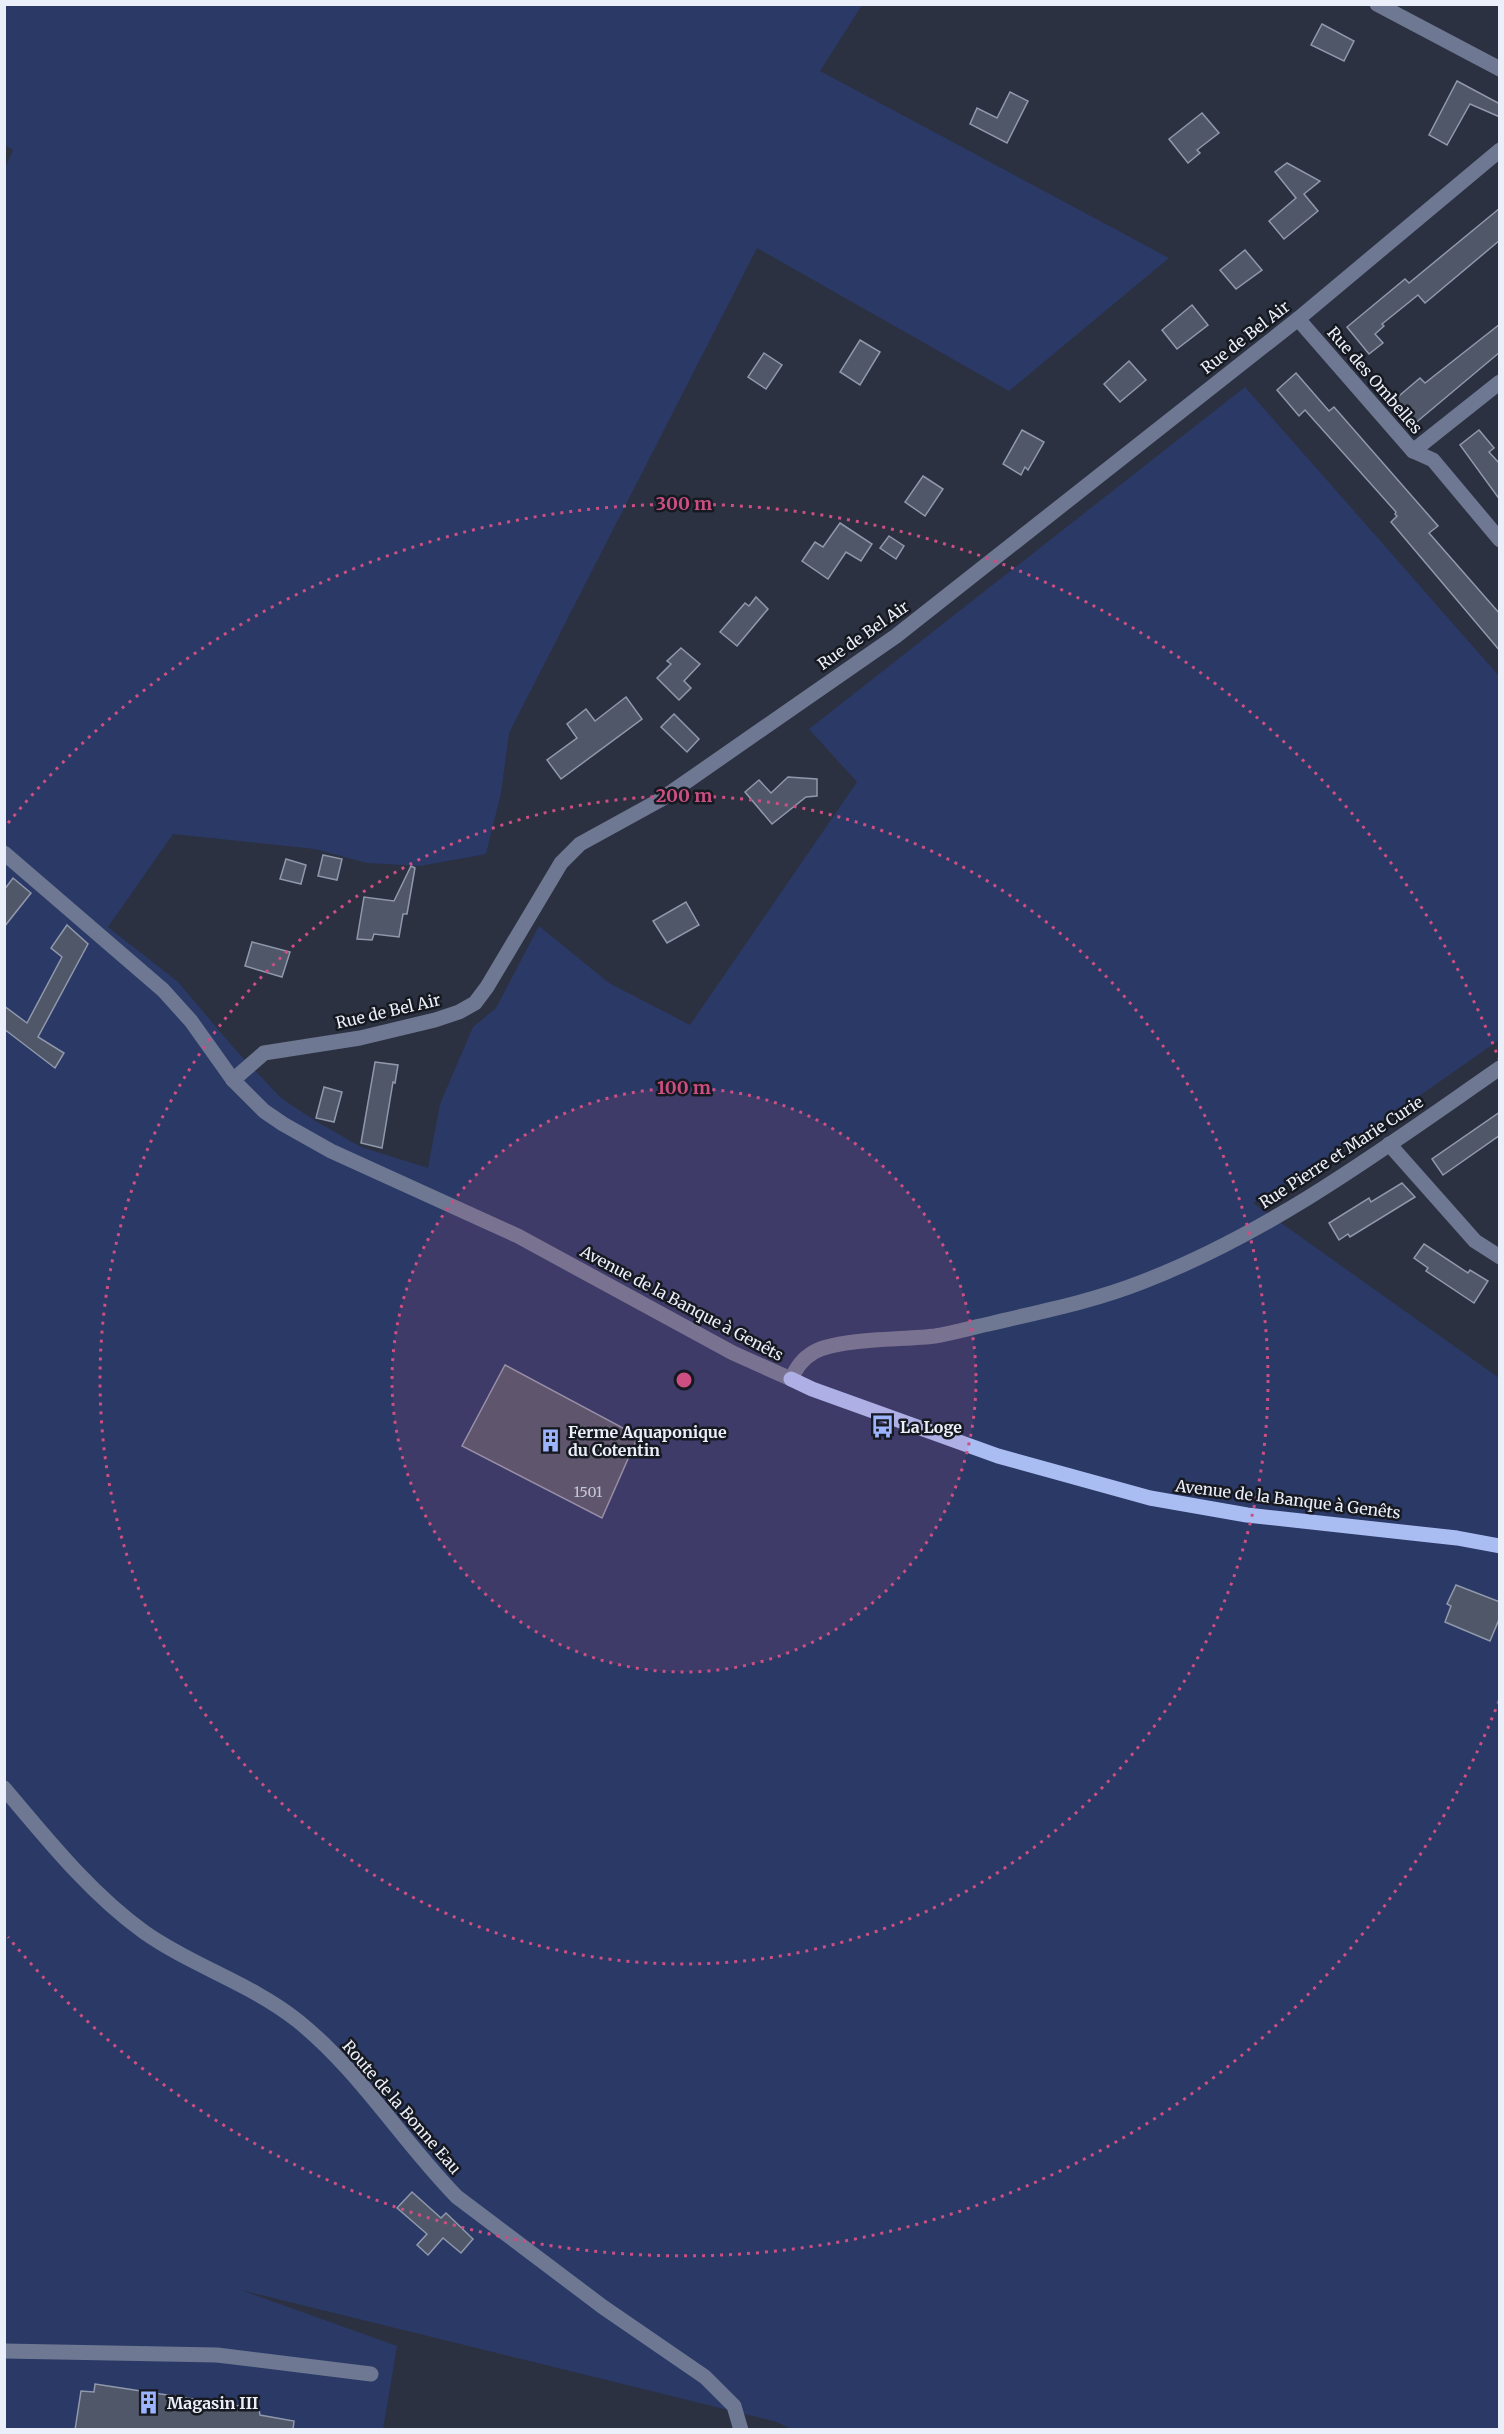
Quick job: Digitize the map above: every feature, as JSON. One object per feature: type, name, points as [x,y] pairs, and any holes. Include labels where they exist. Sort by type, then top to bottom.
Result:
[{"type":"main road","name":"Avenue de la Banque à Genêts","points":[[791,1379],[812,1389],[998,1456],[1150,1498],[1236,1514],[1457,1538],[1500,1546]]},
{"type":"street","points":[[1377,4],[1500,69]]},
{"type":"street","name":"Rue de Bel Air","points":[[233,1080],[264,1053],[391,1031],[459,1012],[475,1003],[487,987],[561,862],[580,844],[660,800],[896,636],[1298,319],[1500,150]]},
{"type":"street","name":"Rue des Ombelles","points":[[1298,319],[1413,452],[1433,460],[1500,540]]},
{"type":"street","points":[[1413,452],[1500,382]]},
{"type":"street","name":"Avenue de la Banque à Genêts","points":[[4,853],[164,990],[191,1021],[233,1080],[264,1111],[311,1140],[518,1236],[733,1353],[791,1379]]},
{"type":"street","name":"Rue Pierre et Marie Curie","points":[[791,1379],[799,1363],[814,1352],[833,1346],[936,1335],[1061,1307],[1142,1282],[1230,1242],[1292,1208],[1500,1068]]},
{"type":"street","points":[[1389,1144],[1475,1241],[1500,1257]]},
{"type":"street","name":"Route de la Bonne Eau","points":[[4,1788],[68,1861],[117,1910],[145,1932],[181,1955],[268,2001],[299,2022],[367,2089],[457,2197],[593,2300],[705,2377],[734,2406],[741,2430]]},
{"type":"street","points":[[4,2351],[217,2355],[371,2374]]},
{"type":"shaded area","points":[[5,5],[862,5],[820,71],[1169,258],[1009,391],[757,248],[509,733],[501,793],[486,854],[420,866],[367,863],[315,849],[173,834],[108,927],[178,982],[233,1047],[281,1098],[361,1147],[428,1168],[440,1104],[473,1027],[496,1008],[539,926],[609,983],[690,1025],[857,782],[809,729],[1245,387],[1499,676],[1499,1040],[1342,1150],[1253,1203],[1499,1378],[1499,2429],[791,2429],[777,2422],[241,2290],[397,2346],[383,2429],[5,2430],[4,170],[13,150],[5,145]]},
{"type":"building","points":[[1322,24],[1354,41],[1344,61],[1311,45]]},
{"type":"building","points":[[1457,81],[1500,104],[1500,117],[1470,104],[1447,145],[1429,135]]},
{"type":"building","points":[[1010,92],[1028,101],[1007,143],[970,124],[977,108],[997,118]]},
{"type":"building","points":[[1202,113],[1219,133],[1197,150],[1200,153],[1188,163],[1169,139]]},
{"type":"building","points":[[1287,163],[1320,181],[1304,194],[1318,211],[1284,239],[1269,221],[1296,198],[1275,172]]},
{"type":"building","points":[[1500,208],[1500,240],[1425,303],[1418,295],[1382,324],[1384,326],[1375,334],[1383,343],[1369,354],[1347,327],[1405,279],[1409,283]]},
{"type":"building","points":[[1245,250],[1262,270],[1236,289],[1220,270]]},
{"type":"building","points":[[1192,305],[1208,325],[1177,349],[1162,330]]},
{"type":"building","points":[[1500,324],[1500,352],[1413,425],[1393,401],[1420,378],[1425,383]]},
{"type":"building","points":[[860,340],[880,352],[860,385],[840,372]]},
{"type":"building","points":[[764,353],[782,365],[766,389],[748,377]]},
{"type":"building","points":[[1129,361],[1146,380],[1120,402],[1104,384]]},
{"type":"building","points":[[1296,373],[1329,411],[1334,407],[1438,526],[1429,533],[1500,614],[1500,651],[1391,522],[1397,516],[1396,512],[1305,410],[1299,416],[1277,390]]},
{"type":"building","points":[[1022,430],[1044,442],[1028,470],[1025,467],[1021,475],[1003,464]]},
{"type":"building","points":[[1479,430],[1494,448],[1489,452],[1500,464],[1500,500],[1460,445]]},
{"type":"building","points":[[923,476],[943,489],[925,516],[905,502]]},
{"type":"building","points":[[840,523],[872,544],[861,561],[846,552],[828,579],[802,561],[815,542],[823,547]]},
{"type":"building","points":[[889,536],[904,546],[896,559],[880,548]]},
{"type":"building","points":[[756,597],[768,609],[737,646],[720,632],[745,603],[749,606]]},
{"type":"building","points":[[681,648],[700,664],[684,681],[691,688],[679,700],[657,678],[671,664],[667,661]]},
{"type":"building","points":[[626,697],[642,719],[561,779],[547,760],[577,738],[567,724],[586,709],[595,721]]},
{"type":"building","points":[[674,714],[699,739],[687,752],[661,727]]},
{"type":"building","points":[[788,777],[817,779],[817,796],[806,797],[772,824],[745,792],[759,780],[771,793]]},
{"type":"building","points":[[323,855],[342,859],[337,880],[318,876]]},
{"type":"building","points":[[286,859],[306,865],[301,884],[280,879]]},
{"type":"building","points":[[411,866],[415,868],[407,914],[403,914],[399,937],[374,934],[372,940],[357,939],[364,897],[394,901]]},
{"type":"building","points":[[13,878],[31,893],[4,927],[4,890]]},
{"type":"building","points":[[686,902],[699,925],[667,943],[653,921]]},
{"type":"building","points":[[67,925],[88,944],[38,1037],[64,1053],[55,1068],[4,1029],[4,1006],[27,1023],[62,957],[51,948]]},
{"type":"building","points":[[252,942],[290,952],[282,977],[245,966]]},
{"type":"building","points":[[375,1062],[398,1065],[382,1148],[361,1143]]},
{"type":"building","points":[[324,1087],[342,1092],[334,1122],[316,1118]]},
{"type":"building","points":[[1500,1112],[1500,1135],[1443,1175],[1432,1159]]},
{"type":"building","points":[[1402,1183],[1415,1197],[1350,1237],[1348,1234],[1339,1240],[1329,1223],[1369,1198],[1371,1202]]},
{"type":"building","points":[[1424,1244],[1468,1273],[1470,1270],[1488,1281],[1474,1303],[1426,1271],[1428,1268],[1414,1258]]},
{"type":"building","name":"Ferme Aquaponique du Cotentin","points":[[505,1365],[638,1436],[602,1518],[462,1446]]},
{"type":"building","points":[[1456,1585],[1500,1602],[1500,1617],[1490,1641],[1445,1622],[1451,1606],[1447,1604]]},
{"type":"building","points":[[412,2192],[441,2218],[446,2213],[473,2239],[461,2253],[443,2238],[428,2255],[417,2245],[427,2234],[397,2208]]},
{"type":"building","name":"Magasin III","points":[[95,2384],[259,2409],[260,2415],[294,2421],[293,2430],[75,2430],[81,2391],[94,2392]]},
{"type":"place","name":"La Loge","points":[[882,1427]]},
{"type":"place","name":"Ferme Aquaponique du Cotentin","points":[[550,1441]]},
{"type":"place","name":"Magasin III","points":[[149,2403]]}]
